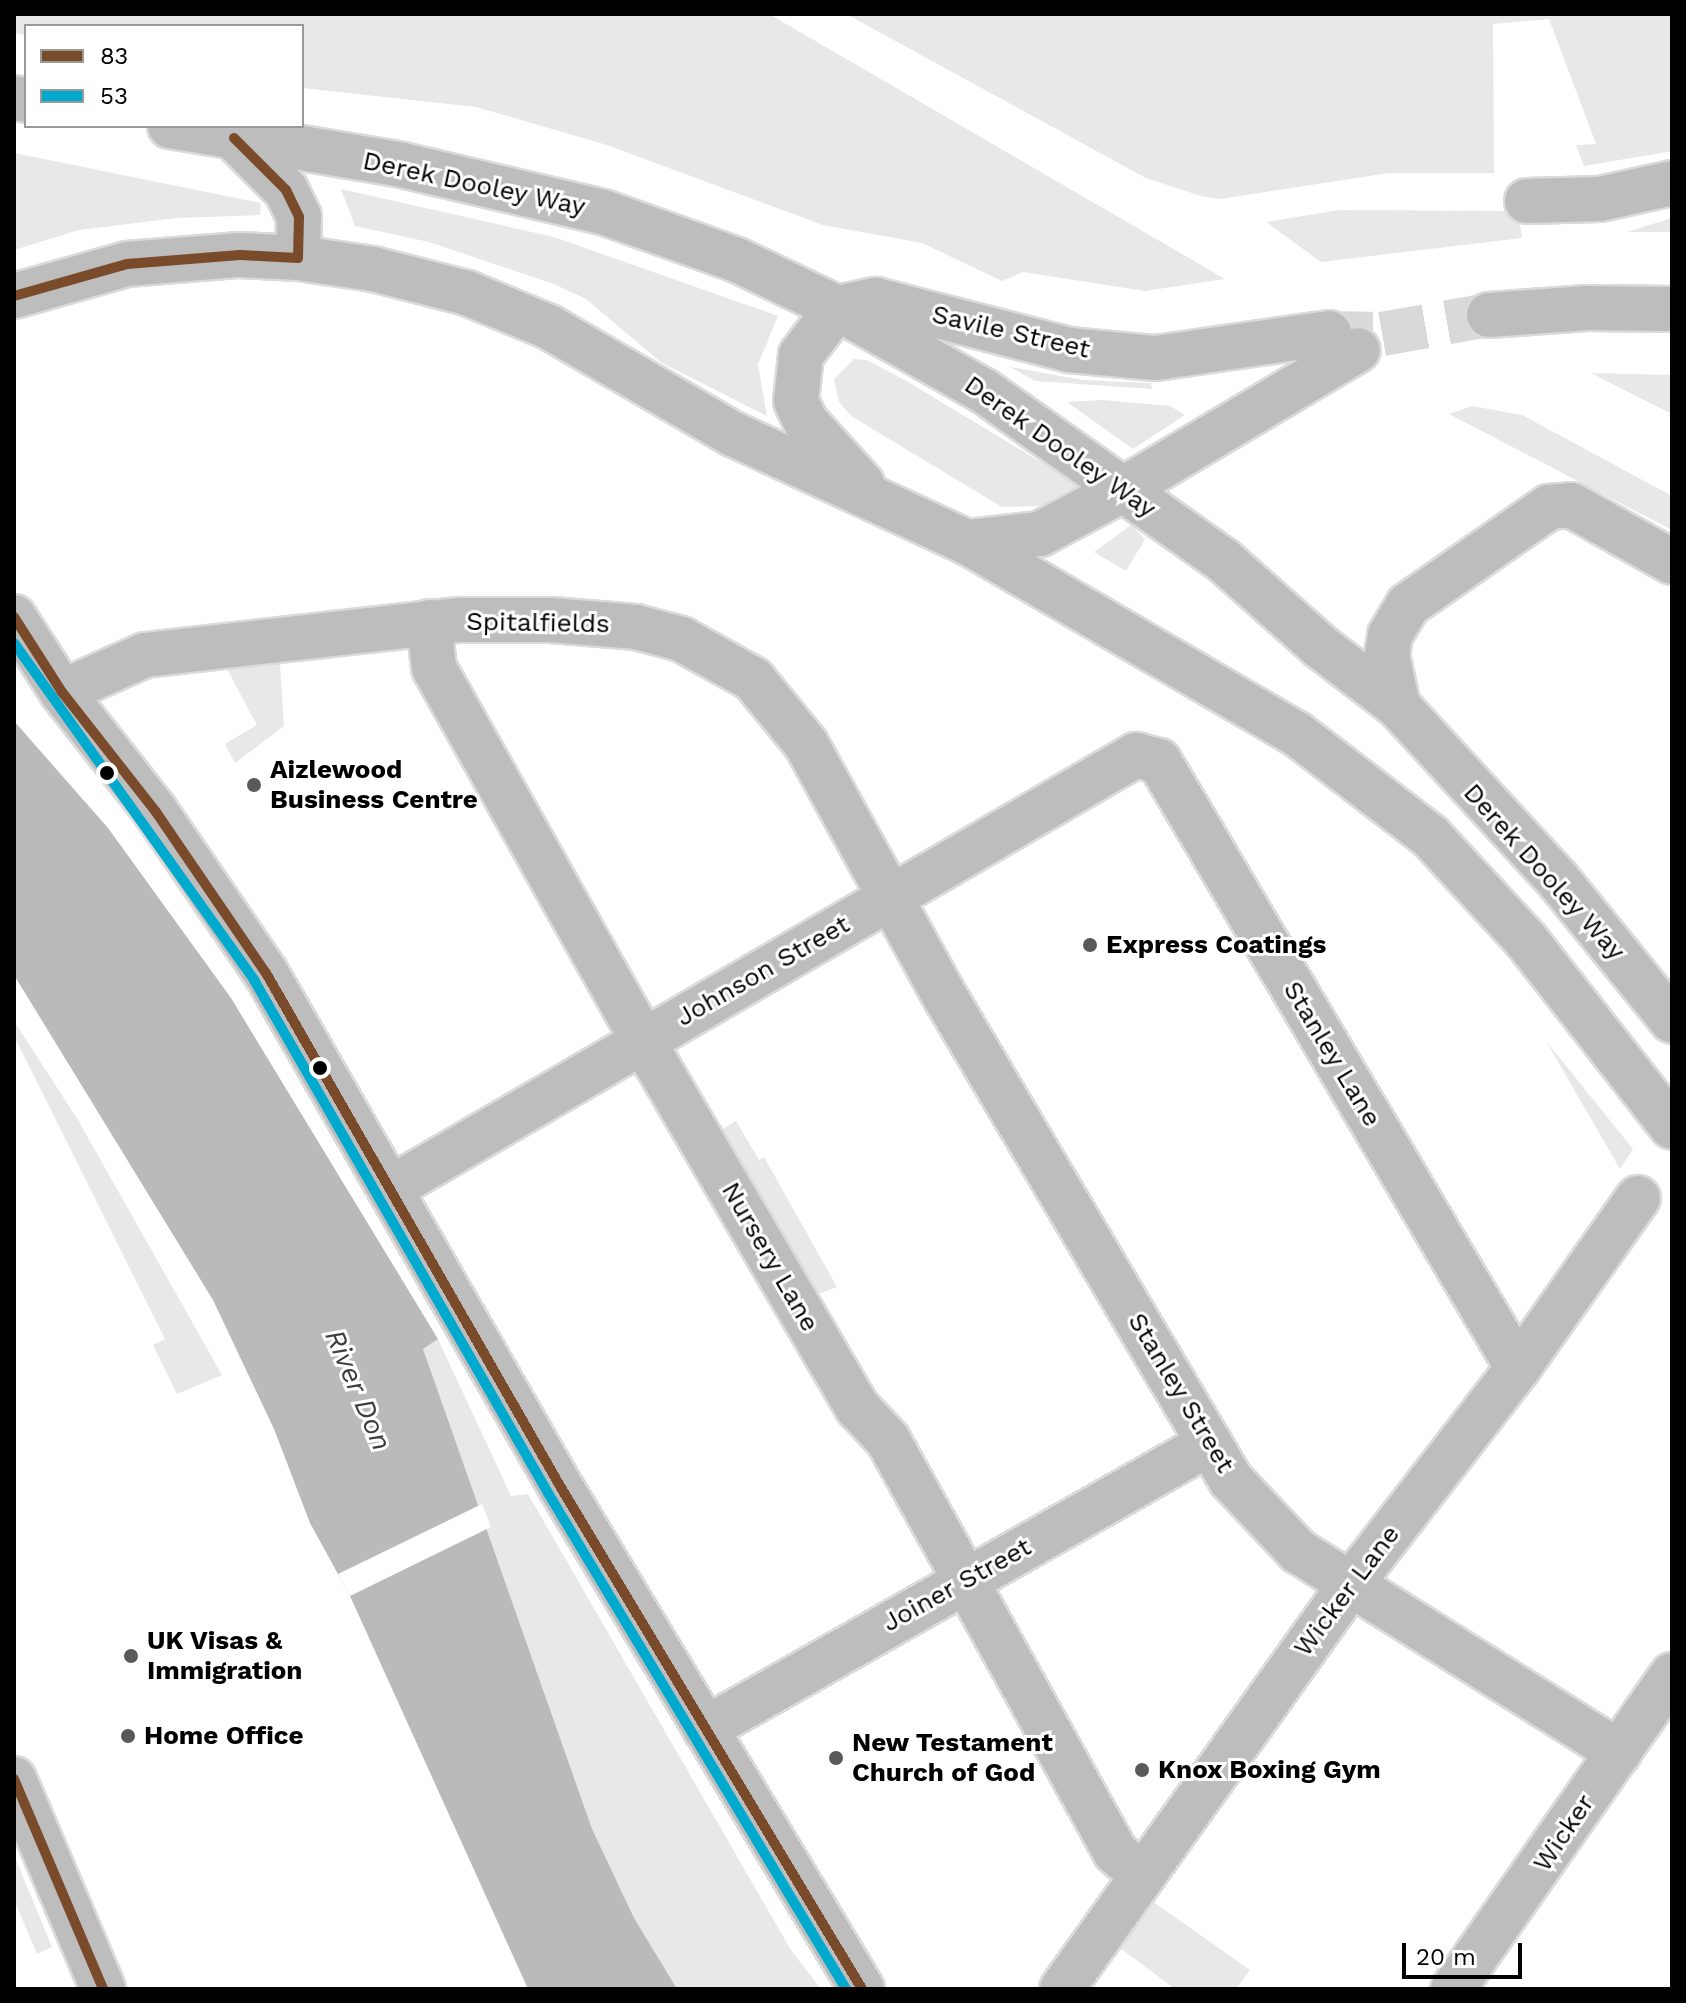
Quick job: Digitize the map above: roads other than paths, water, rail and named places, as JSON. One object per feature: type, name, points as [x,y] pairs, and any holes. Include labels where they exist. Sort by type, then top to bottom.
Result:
[{"type":"main road","name":"Derek Dooley Way","points":[[181,128],[402,165],[603,212],[737,260],[837,308],[984,391],[1223,560],[1321,647],[1398,706],[1558,880],[1665,1003]]},
{"type":"main road","points":[[234,138],[286,190],[299,217],[298,258]]},
{"type":"main road","points":[[1527,201],[1600,199],[1672,183]]},
{"type":"main road","points":[[14,296],[82,274],[187,258],[298,258],[413,279],[512,310],[733,434],[872,495],[967,542],[1297,734],[1431,837],[1526,940],[1672,1127]]},
{"type":"main road","points":[[14,314],[82,274]]},
{"type":"main road","name":"Savile Street","points":[[837,308],[876,300],[1069,350],[1156,358],[1344,341],[1122,490],[1040,534],[967,542]]},
{"type":"main road","points":[[837,308],[801,355],[796,401],[806,422],[872,495]]},
{"type":"main road","points":[[1489,315],[1587,308],[1672,309]]},
{"type":"main road","points":[[1398,706],[1387,655],[1390,635],[1408,605],[1549,507],[1571,505],[1672,562]]},
{"type":"main road","points":[[14,617],[62,692],[156,812],[240,934],[705,1729],[862,1989]]},
{"type":"main road","name":"Spitalfields","points":[[62,692],[145,655],[429,622],[611,623],[681,639],[731,665],[774,698],[892,896]]},
{"type":"main road","name":"Nursery Lane","points":[[429,622],[434,668],[644,1041],[858,1408],[888,1440],[1115,1852],[1141,1874]]},
{"type":"main road","name":"Johnson Street","points":[[391,1188],[1136,755]]},
{"type":"main road","name":"Stanley Lane","points":[[1136,755],[1159,761],[1518,1368]]},
{"type":"main road","name":"Stanley Street","points":[[892,896],[947,1000],[1231,1480],[1288,1541],[1619,1752]]},
{"type":"main road","name":"Wicker Lane","points":[[1062,1989],[1141,1874],[1351,1584],[1518,1368],[1638,1198]]},
{"type":"main road","name":"Joiner Street","points":[[705,1729],[1210,1443]]},
{"type":"main road","name":"Wicker","points":[[1453,1989],[1619,1752],[1667,1694]]},
{"type":"main road","points":[[14,1779],[103,1989]]},
{"type":"water","name":"River Don","points":[[14,721],[108,828],[231,998],[438,1339],[423,1349],[592,1829],[634,1918],[677,1989],[528,1989],[350,1596],[310,1523],[274,1429],[213,1300],[14,975]]},
{"type":"tunnel","points":[[1329,333],[1382,334],[1489,315]]},
{"type":"place","name":"Aizlewood Business Centre","points":[[254,785]]},
{"type":"place","name":"Express Coatings","points":[[1090,945]]},
{"type":"place","name":"UK Visas & Immigration","points":[[131,1656]]},
{"type":"place","name":"Home Office","points":[[128,1736]]},
{"type":"place","name":"New Testament Church of God","points":[[836,1758]]},
{"type":"place","name":"Knox Boxing Gym","points":[[1142,1770]]}]
